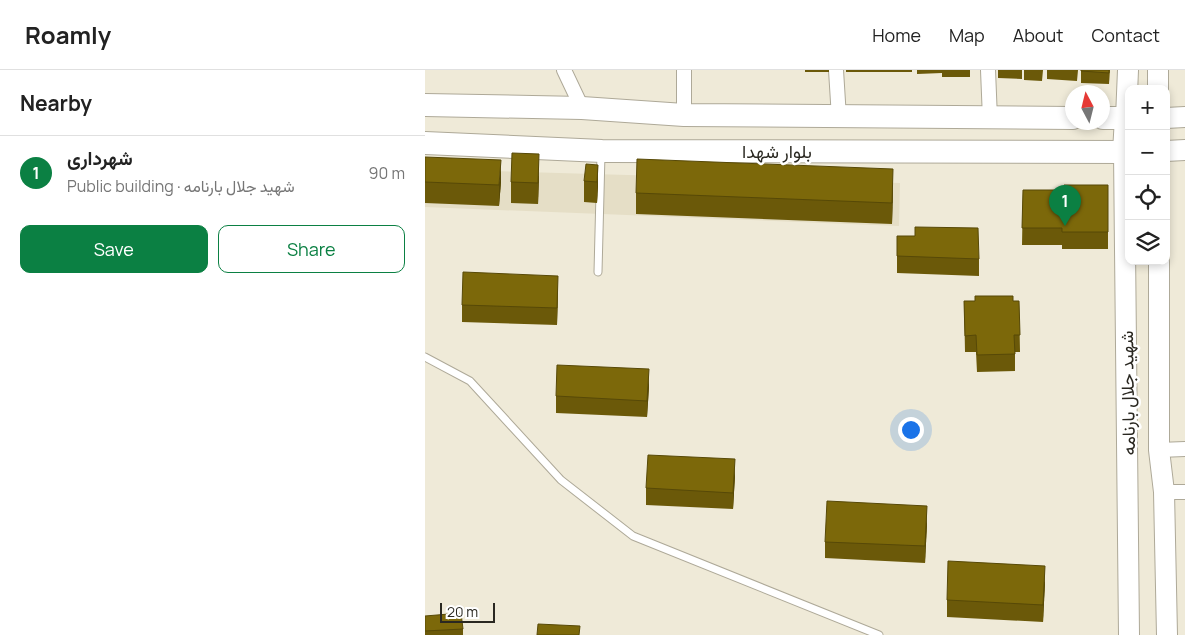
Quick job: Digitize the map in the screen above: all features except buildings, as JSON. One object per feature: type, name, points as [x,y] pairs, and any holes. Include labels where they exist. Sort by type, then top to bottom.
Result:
[{"type":"main road","name":"بلوار شهدا","points":[[425,105],[582,108],[684,115],[839,118],[1065,118]]},
{"type":"main road","points":[[1110,118],[1125,118]]},
{"type":"main road","name":"بلوار شهدا","points":[[425,143],[601,151],[1125,152]]},
{"type":"street","points":[[564,70],[582,108]]},
{"type":"street","points":[[684,70],[684,115]]},
{"type":"street","points":[[836,70],[839,118]]},
{"type":"street","points":[[988,70],[989,118]]},
{"type":"street","points":[[1127,70],[1127,85]]},
{"type":"street","points":[[1158,70],[1158,85]]},
{"type":"street","points":[[1170,118],[1185,117]]},
{"type":"street","points":[[1170,151],[1185,150]]},
{"type":"street","name":"شهید جلال بارنامه","points":[[1127,175],[1129,635]]},
{"type":"street","name":"شهید جلال بارنامه","points":[[1159,265],[1159,450],[1164,492],[1167,635]]},
{"type":"street","points":[[1159,450],[1185,449]]},
{"type":"street","points":[[1164,492],[1185,492]]},
{"type":"lane","points":[[597,272],[601,151]]},
{"type":"lane","points":[[425,357],[470,381],[561,480],[633,536],[879,635]]},
{"type":"shaded area","points":[[425,169],[900,183],[899,226],[425,207]]},
{"type":"place","name":"شهرداری","points":[[1065,226]]}]
